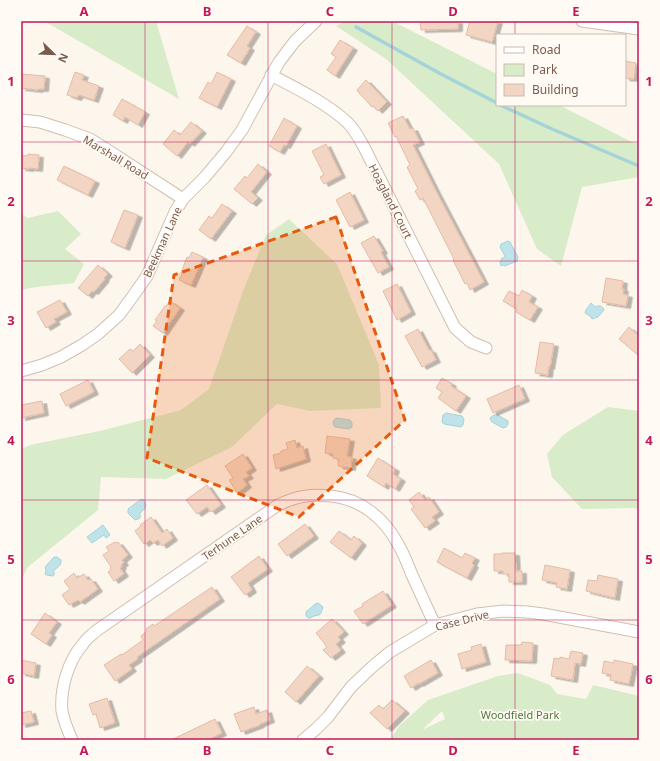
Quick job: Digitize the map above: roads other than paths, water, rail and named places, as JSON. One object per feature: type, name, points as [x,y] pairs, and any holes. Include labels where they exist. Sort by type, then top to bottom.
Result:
[{"type":"street","name":"Beekman Lane","points":[[21,371],[62,357],[82,346],[119,315],[147,276],[175,212],[183,199],[206,177],[226,152],[242,130],[279,62],[295,41],[316,21]]},
{"type":"street","points":[[582,21],[616,24],[639,29]]},
{"type":"street","name":"Hoagland Court","points":[[271,75],[334,111],[349,124],[365,149],[455,328],[471,342],[486,348]]},
{"type":"street","name":"Marshall Road","points":[[21,120],[40,122],[90,139],[183,199]]},
{"type":"street","name":"Terhune Lane","points":[[72,740],[62,711],[63,693],[66,675],[72,659],[83,644],[96,631],[278,505],[292,499],[305,496],[322,495],[340,497],[357,502],[371,511],[385,524],[398,543],[435,625]]},
{"type":"street","name":"Case Drive","points":[[303,740],[328,717],[351,688],[372,667],[390,652],[435,625],[477,614],[504,611],[543,614],[639,632]]},
{"type":"water","points":[[508,241],[518,257],[517,261],[501,266],[500,263],[502,258],[505,256],[500,247],[501,244]]},
{"type":"water","points":[[591,303],[595,307],[601,306],[604,310],[598,317],[592,319],[585,313]]},
{"type":"water","points":[[446,413],[462,416],[464,419],[463,425],[461,427],[444,424],[442,422],[443,415]]},
{"type":"water","points":[[496,414],[508,421],[506,427],[503,428],[492,422],[490,419],[491,417]]},
{"type":"water","points":[[336,418],[350,420],[352,427],[349,429],[335,427],[333,424]]},
{"type":"water","points":[[143,499],[146,507],[140,513],[140,518],[135,520],[128,513],[128,509]]},
{"type":"water","points":[[103,525],[110,535],[106,538],[104,535],[92,543],[87,537]]},
{"type":"water","points":[[54,557],[61,560],[61,563],[54,570],[53,576],[47,575],[45,574],[45,567]]},
{"type":"water","points":[[318,603],[323,607],[321,613],[308,618],[306,616],[306,612]]},
{"type":"waterway","points":[[356,27],[496,102]]},
{"type":"waterway","points":[[502,106],[639,166]]},
{"type":"park label","name":"Woodfield Park","points":[[520,714]]}]
